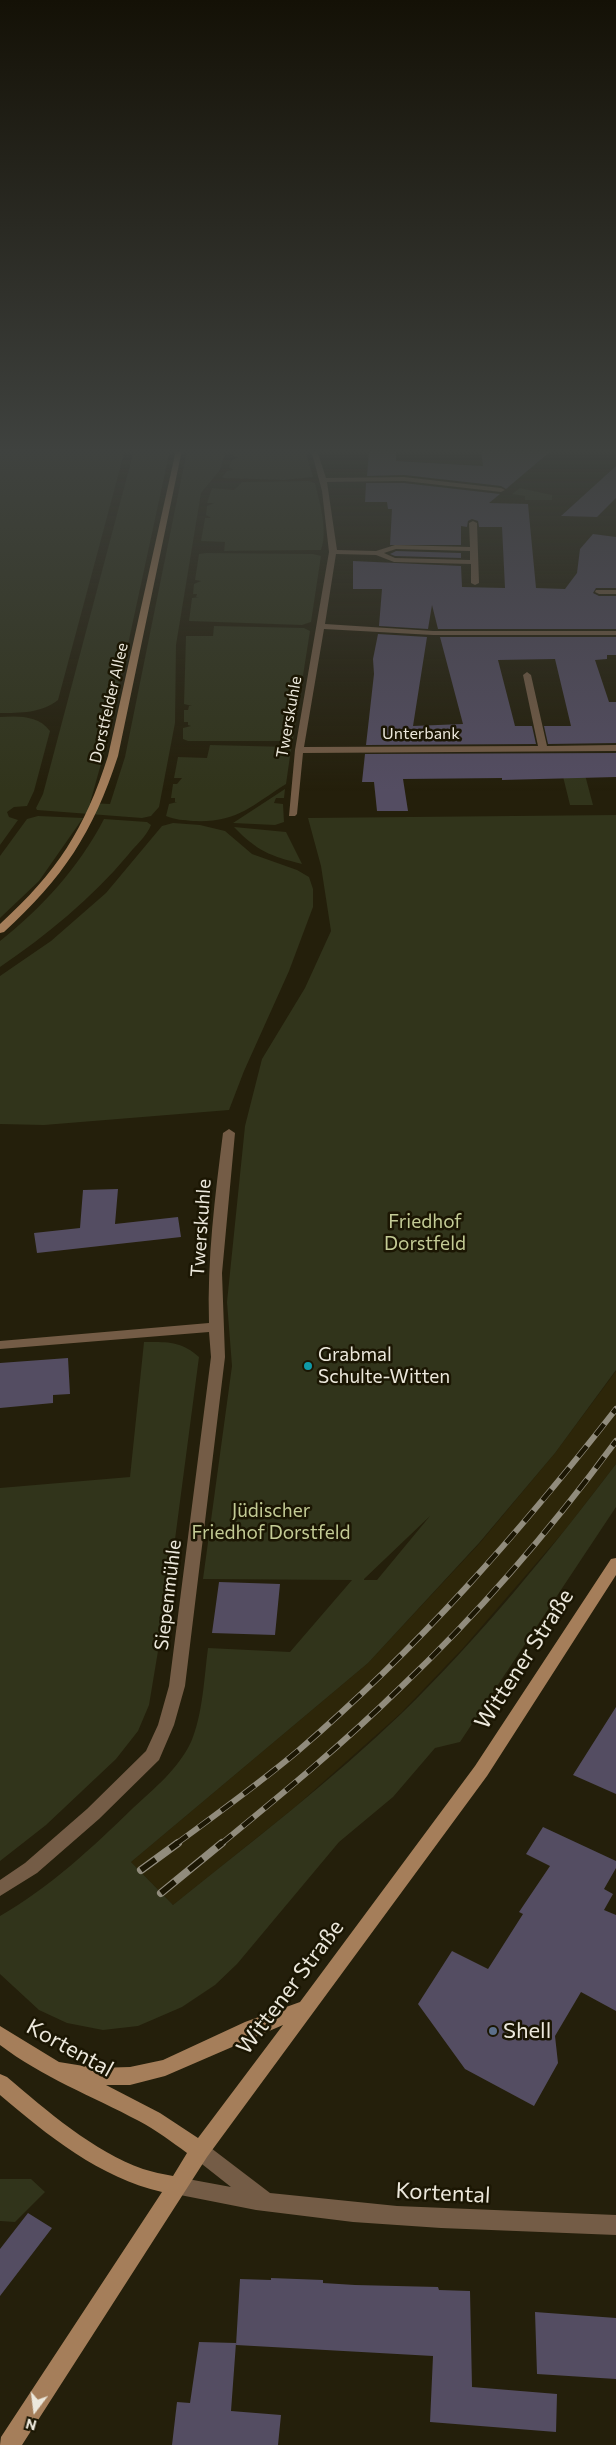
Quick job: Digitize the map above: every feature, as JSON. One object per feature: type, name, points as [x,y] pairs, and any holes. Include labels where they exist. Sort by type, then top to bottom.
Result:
[{"type":"main road","name":"Dorstfelder Allee","points":[[0,930],[54,877],[88,827],[103,794],[154,564]]},
{"type":"main road","name":"Wittener Straße","points":[[9,2445],[200,2151],[481,1771],[616,1563]]},
{"type":"main road","points":[[54,2070],[96,2077],[130,2076],[165,2068],[252,2028],[306,2008]]},
{"type":"main road","name":"Kortental","points":[[0,2034],[14,2046],[54,2070],[148,2115],[200,2151]]},
{"type":"main road","name":"Kortental","points":[[0,2083],[27,2106],[109,2163],[141,2177],[177,2186]]},
{"type":"street","name":"Twerskuhle","points":[[292,814],[299,750],[331,564]]},
{"type":"street","points":[[475,564],[475,583]]},
{"type":"street","points":[[599,592],[616,592]]},
{"type":"street","points":[[322,626],[433,633],[616,633]]},
{"type":"street","points":[[527,675],[543,749]]},
{"type":"street","name":"Unterbank","points":[[299,750],[616,748]]},
{"type":"street","name":"Twerskuhle","points":[[214,1327],[220,1203],[229,1133]]},
{"type":"street","points":[[0,1345],[214,1327]]},
{"type":"street","name":"Siepenmühle","points":[[0,1889],[31,1868],[93,1814],[153,1754],[166,1725],[177,1686],[212,1412],[218,1357],[214,1327]]},
{"type":"street","name":"Kortental","points":[[200,2151],[267,2202]]},
{"type":"street","name":"Kortental","points":[[177,2186],[267,2202],[438,2217],[616,2225]]},
{"type":"shaded area","points":[[616,1371],[616,1464],[565,1530],[464,1647],[401,1713],[294,1808],[173,1905],[131,1862],[368,1663],[479,1544],[555,1453]]},
{"type":"green space","points":[[0,564],[94,564],[58,700],[38,710],[0,713]]},
{"type":"green space","points":[[104,564],[145,564],[106,746],[90,803],[110,804],[125,757],[164,564],[189,564],[176,645],[175,723],[159,807],[151,816],[142,818],[37,810],[36,808],[43,794]]},
{"type":"green space","points":[[197,564],[320,564],[311,622],[302,625],[189,621],[192,598],[199,597],[196,597],[197,594],[193,594],[194,584],[201,581],[195,580]]},
{"type":"green space","points":[[214,626],[304,628],[310,631],[293,739],[291,741],[188,741],[183,739],[183,728],[191,726],[188,725],[188,722],[184,722],[184,710],[188,710],[189,706],[192,706],[184,704],[186,636],[213,636]]},
{"type":"green space","points":[[0,717],[34,719],[50,731],[34,791],[27,806],[14,807],[7,812],[9,817],[18,820],[0,845]]},
{"type":"green space","points":[[210,745],[289,747],[291,749],[286,784],[253,806],[233,816],[208,821],[193,821],[166,816],[169,804],[177,802],[175,802],[175,798],[171,798],[173,784],[177,784],[182,778],[174,778],[178,757],[207,758]]},
{"type":"green space","points":[[558,756],[580,756],[593,805],[570,805]]},
{"type":"green space","points":[[285,789],[284,798],[276,798],[274,803],[283,804],[284,822],[275,825],[233,823]]},
{"type":"green space","name":"Friedhof Dorstfeld","points":[[616,815],[616,1370],[555,1453],[479,1543],[368,1663],[131,1862],[173,1905],[318,1788],[402,1713],[514,1593],[616,1464],[616,1507],[460,1742],[435,1748],[393,1797],[339,1842],[237,1964],[215,1985],[182,2007],[138,2026],[103,2030],[67,2023],[39,2010],[0,1974],[0,1916],[36,1893],[70,1866],[157,1786],[180,1761],[191,1742],[198,1720],[208,1648],[290,1652],[352,1580],[203,1579],[232,1366],[227,1302],[245,1126],[262,1059],[305,988],[331,931],[321,866],[308,818]],"holes":[[[430,1516],[377,1580],[364,1579]]]},
{"type":"green space","points":[[38,816],[83,818],[39,881],[0,918],[0,856],[27,819]]},
{"type":"green space","points":[[104,819],[147,822],[151,825],[141,841],[99,887],[35,942],[0,967],[0,941],[45,901],[58,886],[83,854]]},
{"type":"green space","points":[[173,823],[200,825],[225,831],[252,854],[297,870],[309,877],[313,889],[313,907],[289,971],[244,1071],[229,1110],[44,1125],[0,1124],[0,976],[51,941],[106,893],[162,826]]},
{"type":"green space","points":[[234,827],[286,832],[302,864],[281,858],[257,847]]},
{"type":"green space","points":[[144,1342],[180,1345],[199,1357],[169,1585],[149,1705],[138,1731],[116,1759],[46,1825],[0,1861],[0,1488],[130,1477]]},
{"type":"green space","points":[[0,2179],[31,2179],[45,2192],[15,2222],[0,2221]]},
{"type":"building","points":[[353,564],[461,566],[462,587],[505,588],[504,564],[534,564],[536,588],[565,589],[577,573],[578,564],[616,564],[616,588],[596,588],[593,593],[599,596],[616,596],[616,629],[438,629],[432,605],[428,629],[379,626],[382,589],[353,589]]},
{"type":"building","points":[[378,634],[427,637],[413,726],[463,724],[440,637],[616,637],[616,655],[607,655],[607,659],[595,660],[609,702],[616,702],[616,743],[548,744],[544,726],[571,726],[555,659],[498,660],[515,726],[532,726],[536,744],[366,745],[374,674],[373,659]]},
{"type":"building","points":[[616,753],[616,777],[502,780],[502,778],[403,779],[408,811],[377,811],[374,782],[362,782],[365,754]]},
{"type":"building","points":[[118,1189],[115,1224],[178,1217],[181,1237],[37,1253],[34,1233],[80,1228],[83,1190]]},
{"type":"building","points":[[68,1358],[70,1394],[53,1395],[53,1403],[0,1408],[0,1363]]},
{"type":"building","points":[[219,1582],[280,1584],[275,1635],[212,1633]]},
{"type":"building","points":[[616,1707],[616,1794],[573,1775]]},
{"type":"building","points":[[543,1827],[616,1861],[616,1868],[604,1889],[613,1894],[604,1910],[616,1915],[616,2011],[581,1992],[555,2036],[558,2063],[534,2106],[465,2069],[418,2004],[452,1951],[488,1969],[523,1914],[519,1912],[550,1866],[526,1854]]},
{"type":"building","points":[[28,2213],[52,2228],[0,2296],[0,2249]]},
{"type":"building","points":[[271,2278],[323,2280],[323,2283],[355,2285],[438,2287],[439,2290],[470,2291],[472,2387],[557,2394],[556,2432],[430,2422],[433,2356],[236,2345],[240,2279],[271,2280]]},
{"type":"building","points":[[535,2312],[616,2318],[616,2379],[537,2374]]},
{"type":"building","points":[[199,2342],[236,2343],[231,2411],[281,2415],[278,2445],[172,2445],[177,2402],[190,2403]]},
{"type":"railway","points":[[176,1844],[239,1798],[299,1750],[385,1671],[426,1630],[505,1544],[616,1409]]},
{"type":"railway","points":[[221,1844],[334,1749],[429,1660],[486,1600],[540,1538],[616,1441]]},
{"type":"railway","points":[[141,1870],[178,1843]]},
{"type":"railway","points":[[161,1893],[222,1843]]},
{"type":"place","name":"Grabmal Schulte-Witten","points":[[308,1366]]},
{"type":"place","name":"Shell","points":[[493,2031]]},
{"type":"park label","name":"Jüdischer Friedhof Dorstfeld","points":[[271,1522]]}]
